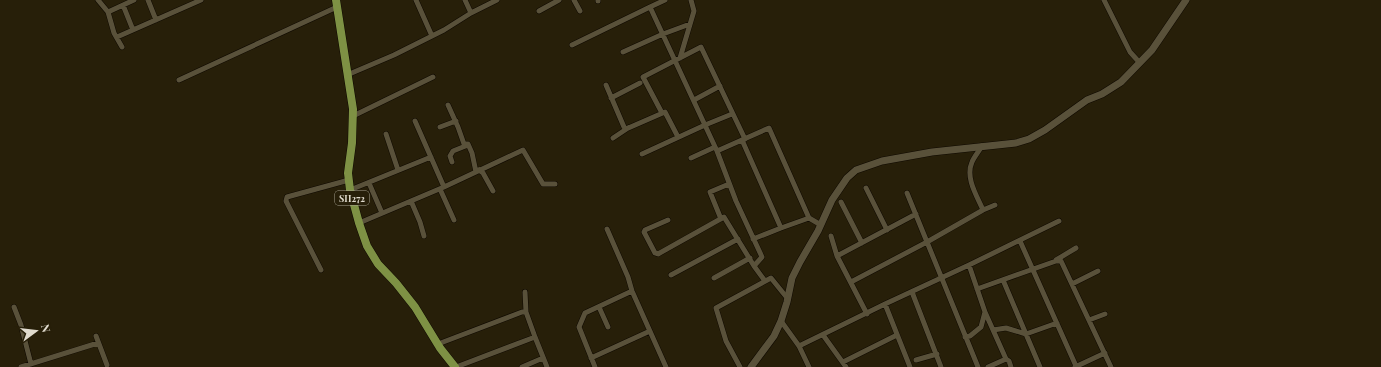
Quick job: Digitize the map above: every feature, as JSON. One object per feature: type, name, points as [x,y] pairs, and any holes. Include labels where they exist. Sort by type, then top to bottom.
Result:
[{"type":"main road","name":"SH272","points":[[337,4],[353,109],[352,144],[348,173],[350,190],[359,223],[368,246],[378,264],[396,283],[415,307],[438,344],[456,367]]},
{"type":"street","points":[[98,0],[108,12],[114,33],[122,47]]},
{"type":"street","points":[[108,12],[134,0]]},
{"type":"street","points":[[148,0],[156,20]]},
{"type":"street","points":[[117,37],[201,0]]},
{"type":"street","points":[[416,0],[432,36]]},
{"type":"street","points":[[465,0],[471,13]]},
{"type":"street","points":[[347,75],[394,55],[432,36],[491,2],[498,0]]},
{"type":"street","points":[[539,11],[559,0]]},
{"type":"street","points":[[574,0],[580,11]]},
{"type":"street","points":[[572,45],[665,0]]},
{"type":"street","points":[[678,59],[694,12],[691,0]]},
{"type":"street","points":[[1104,0],[1130,52],[1140,63]]},
{"type":"street","points":[[751,367],[774,336],[781,321],[788,299],[792,278],[821,225],[832,200],[847,178],[856,170],[882,161],[932,152],[1016,143],[1029,139],[1045,130],[1087,100],[1102,94],[1121,82],[1152,50],[1186,0]]},
{"type":"street","points":[[179,80],[337,4]]},
{"type":"street","points":[[123,5],[133,30]]},
{"type":"street","points":[[650,7],[663,34],[678,59],[753,239],[762,256],[754,266]]},
{"type":"street","points":[[623,52],[690,24]]},
{"type":"street","points":[[662,113],[643,76],[702,48],[720,86],[781,228]]},
{"type":"street","points":[[352,116],[433,77]]},
{"type":"street","points":[[611,98],[640,83]]},
{"type":"street","points":[[606,85],[624,127],[628,128]]},
{"type":"street","points":[[694,100],[720,86]]},
{"type":"street","points":[[448,105],[456,121],[464,144],[468,145],[472,153],[478,171],[483,173],[493,191]]},
{"type":"street","points":[[613,138],[628,128],[665,112],[678,137]]},
{"type":"street","points":[[642,154],[732,114]]},
{"type":"street","points":[[416,121],[454,220]]},
{"type":"street","points":[[440,127],[456,121]]},
{"type":"street","points":[[691,158],[769,128],[809,218],[821,225]]},
{"type":"street","points":[[386,134],[398,170]]},
{"type":"street","points":[[452,162],[450,156],[453,151],[468,145]]},
{"type":"street","points":[[982,146],[972,163],[970,172],[971,184],[983,210]]},
{"type":"street","points":[[359,223],[442,188],[523,150],[543,184],[555,184]]},
{"type":"street","points":[[350,190],[431,157]]},
{"type":"street","points":[[321,270],[286,201],[286,198],[349,180]]},
{"type":"street","points":[[369,183],[382,213]]},
{"type":"street","points":[[720,218],[710,192],[730,184]]},
{"type":"street","points":[[866,188],[887,230]]},
{"type":"street","points":[[907,193],[978,367]]},
{"type":"street","points":[[411,201],[424,236]]},
{"type":"street","points":[[841,202],[862,243]]},
{"type":"street","points":[[851,282],[983,210],[995,205]]},
{"type":"street","points":[[838,256],[916,214]]},
{"type":"street","points":[[668,220],[645,230],[644,232],[656,253],[658,254],[724,216],[754,266],[765,281]]},
{"type":"street","points":[[753,239],[809,218]]},
{"type":"street","points":[[799,346],[1059,221]]},
{"type":"street","points":[[607,229],[664,366]]},
{"type":"street","points":[[831,236],[838,256],[867,314]]},
{"type":"street","points":[[671,275],[738,239]]},
{"type":"street","points":[[1020,241],[1034,269],[1075,367],[1105,353]]},
{"type":"street","points":[[977,290],[1055,261],[1076,248]]},
{"type":"street","points":[[714,278],[750,258]]},
{"type":"street","points":[[1055,261],[1061,261],[1111,367]]},
{"type":"street","points":[[969,265],[985,312],[1011,367]]},
{"type":"street","points":[[1072,284],[1098,271]]},
{"type":"street","points":[[740,367],[726,341],[716,308],[771,278],[788,299]]},
{"type":"street","points":[[1003,280],[1040,367]]},
{"type":"street","points":[[595,367],[579,327],[585,313],[632,291]]},
{"type":"street","points":[[525,292],[526,312],[547,367]]},
{"type":"street","points":[[912,292],[942,367]]},
{"type":"street","points":[[885,304],[909,365],[902,367]]},
{"type":"street","points":[[14,307],[21,324],[30,364]]},
{"type":"street","points":[[599,307],[608,326]]},
{"type":"street","points":[[438,344],[522,312],[526,312]]},
{"type":"street","points":[[965,337],[970,336],[981,328],[985,312]]},
{"type":"street","points":[[1089,320],[1105,314]]},
{"type":"street","points":[[781,321],[799,346],[810,367]]},
{"type":"street","points":[[993,330],[1006,328],[1026,334],[1057,324]]},
{"type":"street","points":[[591,358],[650,331]]},
{"type":"street","points":[[823,335],[846,367]]},
{"type":"street","points":[[842,362],[897,335]]},
{"type":"street","points":[[96,336],[107,365]]},
{"type":"street","points":[[456,367],[535,337]]},
{"type":"street","points":[[22,367],[98,343]]},
{"type":"street","points":[[916,360],[936,354]]},
{"type":"street","points":[[522,367],[543,358]]},
{"type":"street","points":[[988,367],[1006,359]]}]
